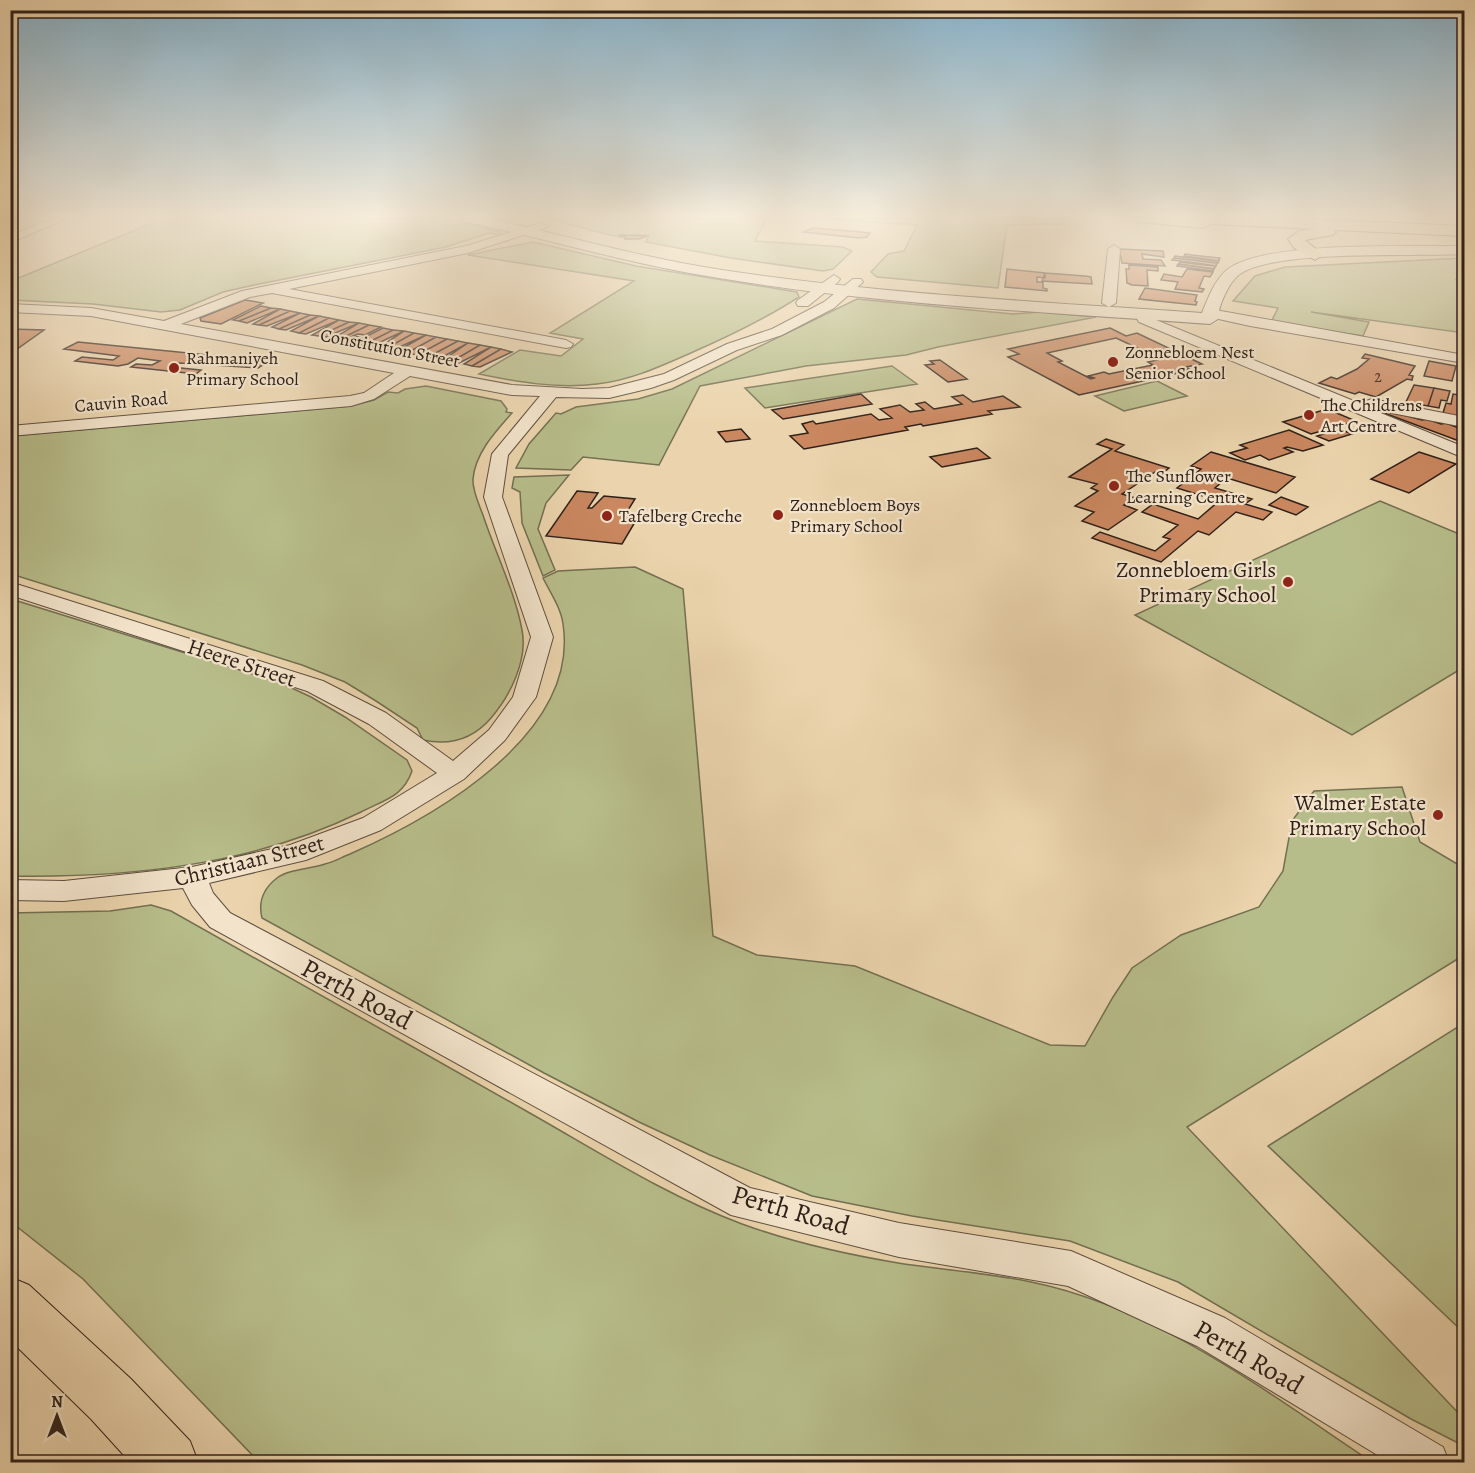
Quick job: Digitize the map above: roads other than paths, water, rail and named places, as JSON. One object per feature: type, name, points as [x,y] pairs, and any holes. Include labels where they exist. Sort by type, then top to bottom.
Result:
[{"type":"main road","points":[[10,1303],[111,1399],[169,1462]]},
{"type":"street","points":[[167,325],[236,297],[279,287]]},
{"type":"street","points":[[732,347],[824,287]]},
{"type":"street","points":[[550,394],[609,393],[646,385],[669,377],[732,347],[777,332],[828,305],[851,287]]},
{"type":"street","points":[[857,287],[993,305],[1210,316]]},
{"type":"street","points":[[863,287],[1110,303],[1250,322],[1464,359]]},
{"type":"street","points":[[1110,303],[1111,287]]},
{"type":"street","points":[[1210,316],[1222,287]]},
{"type":"street","points":[[273,288],[285,294],[566,344]]},
{"type":"street","name":"Constitution Street","points":[[10,308],[91,312],[512,390],[550,394]]},
{"type":"street","points":[[1144,319],[1232,345],[1322,395],[1464,453]]},
{"type":"street","points":[[1232,345],[1250,322]]},
{"type":"street","name":"Cauvin Road","points":[[10,431],[351,401],[369,396],[407,371]]},
{"type":"street","name":"Christiaan Street","points":[[10,890],[64,891],[192,877],[296,853],[372,824],[455,773],[497,735],[524,698],[542,637],[493,497],[500,454],[550,394]]},
{"type":"street","points":[[1322,395],[1464,422]]},
{"type":"street","name":"Heere Street","points":[[10,588],[259,666],[315,686],[353,704],[384,723],[430,758],[455,773]]},
{"type":"street","name":"Perth Road","points":[[192,877],[202,898],[220,920],[744,1203],[899,1240],[1071,1269],[1211,1332],[1428,1462]]},
{"type":"place","name":"Zonnebloem Nest Senior School","points":[[1113,362]]},
{"type":"place","name":"Rahmaniyeh Primary School","points":[[174,368]]},
{"type":"place","name":"The Childrens Art Centre","points":[[1309,415]]},
{"type":"place","name":"The Sunflower Learning Centre","points":[[1114,486]]},
{"type":"place","name":"Zonnebloem Boys Primary School","points":[[778,515]]},
{"type":"place","name":"Tafelberg Creche","points":[[607,516]]},
{"type":"place","name":"Zonnebloem Girls Primary School","points":[[1288,582]]},
{"type":"place","name":"Walmer Estate Primary School","points":[[1438,815]]}]
